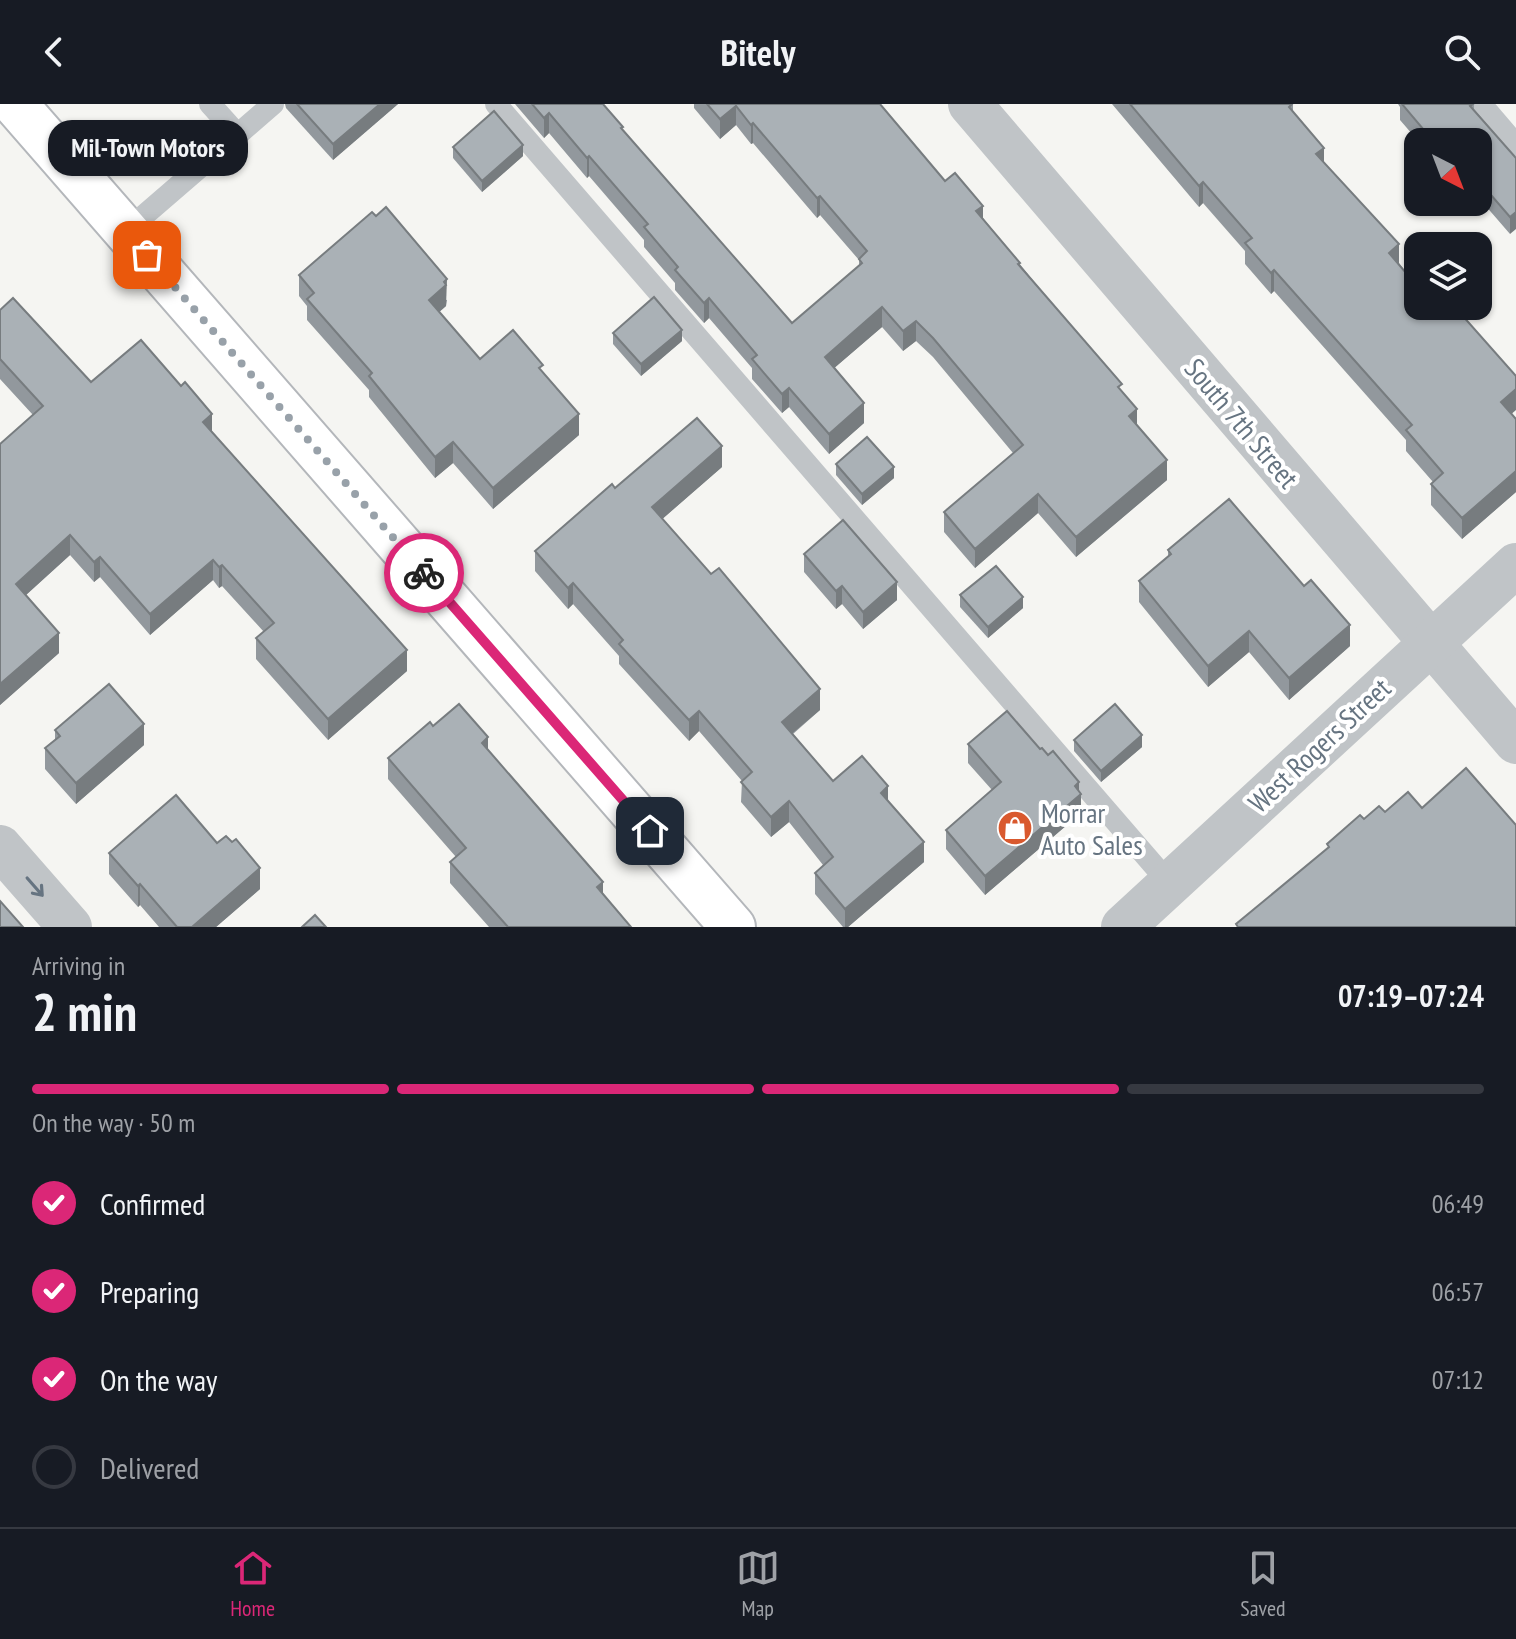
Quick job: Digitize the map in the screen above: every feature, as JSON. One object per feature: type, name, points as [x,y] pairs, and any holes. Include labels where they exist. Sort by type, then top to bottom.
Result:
[{"type":"main road","points":[[15,104],[733,927]]},
{"type":"street","name":"South 7th Street","points":[[970,104],[1516,742]]},
{"type":"street","name":"West Rogers Street","points":[[1123,927],[1516,565]]},
{"type":"street","points":[[0,847],[70,927]]},
{"type":"lane","points":[[210,104],[238,135]]},
{"type":"lane","points":[[126,231],[273,104]]},
{"type":"lane","points":[[496,104],[1170,884]]},
{"type":"lane","points":[[1481,104],[1516,145]]},
{"type":"building","points":[[297,104],[380,104],[333,144]]},
{"type":"building","points":[[532,104],[603,104],[792,323],[862,263],[859,259],[867,251],[736,106],[720,119],[707,104],[880,104],[945,181],[955,173],[983,206],[976,211],[1122,384],[1118,387],[1137,409],[1129,416],[1167,460],[1076,537],[1038,494],[975,549],[944,512],[1023,445],[933,338],[916,321],[903,331],[882,307],[825,357],[864,403],[829,434],[789,388],[782,394],[752,359],[757,355],[709,298],[704,303],[675,270],[678,267],[644,227],[648,224],[549,113],[544,118]]},
{"type":"building","points":[[1130,104],[1292,104],[1289,107],[1324,148],[1316,154],[1399,244],[1389,253],[1404,271],[1404,320],[1466,320],[1516,376],[1516,389],[1501,402],[1516,419],[1516,471],[1462,518],[1431,484],[1443,473],[1406,430],[1412,425],[1274,270],[1271,273],[1245,243],[1252,238],[1203,182],[1199,186]]},
{"type":"building","points":[[1402,104],[1473,104],[1470,106],[1489,128],[1422,128]]},
{"type":"building","points":[[494,111],[523,145],[482,181],[453,147]]},
{"type":"building","points":[[1492,131],[1516,158],[1516,212],[1510,217],[1492,196]]},
{"type":"building","points":[[386,207],[447,279],[444,282],[446,285],[429,300],[480,359],[513,330],[543,365],[539,368],[579,414],[493,488],[453,442],[435,457],[369,376],[372,373],[307,299],[314,293],[299,275],[372,212],[376,216]]},
{"type":"building","points":[[654,297],[682,330],[641,364],[613,333]]},
{"type":"building","points":[[13,298],[91,382],[141,340],[181,386],[185,382],[212,414],[203,422],[407,650],[328,719],[256,638],[274,623],[222,565],[219,567],[213,560],[150,614],[100,557],[94,562],[70,535],[16,584],[59,633],[0,684],[0,444],[43,406],[0,359],[0,310]]},
{"type":"building","points":[[697,418],[722,446],[652,507],[711,574],[719,568],[820,689],[782,722],[833,781],[862,756],[888,786],[881,793],[924,842],[845,909],[815,873],[833,857],[789,801],[771,817],[741,782],[752,772],[699,711],[689,720],[619,644],[623,640],[573,583],[568,588],[535,551],[612,484],[615,488]]},
{"type":"building","points":[[867,437],[894,467],[862,494],[836,464]]},
{"type":"building","points":[[1229,499],[1304,586],[1311,580],[1350,625],[1289,678],[1249,631],[1208,666],[1139,581],[1171,554],[1168,550]]},
{"type":"building","points":[[843,520],[897,582],[863,612],[842,586],[836,591],[804,554]]},
{"type":"building","points":[[996,566],[1023,597],[988,627],[960,595]]},
{"type":"building","points":[[109,684],[144,724],[76,783],[45,748],[60,736],[55,730]]},
{"type":"building","points":[[459,704],[488,737],[482,743],[603,882],[597,887],[631,927],[508,927],[450,862],[466,848],[388,758],[430,722],[433,726]]},
{"type":"building","points":[[1115,704],[1142,735],[1101,771],[1074,740]]},
{"type":"building","points":[[1007,711],[1040,749],[1048,755],[1053,751],[1079,782],[1075,786],[1081,794],[985,876],[946,830],[1001,782],[968,744]]},
{"type":"building","points":[[1466,768],[1516,825],[1516,927],[1238,927],[1236,924],[1329,847],[1327,844],[1360,815],[1364,819],[1379,806],[1385,812],[1408,792],[1422,808]]},
{"type":"building","points":[[176,795],[217,843],[226,836],[232,842],[236,839],[260,868],[192,927],[177,927],[109,853]]},
{"type":"building","points":[[0,901],[23,927],[0,927]]},
{"type":"building","points":[[315,915],[326,927],[302,927]]},
{"type":"way so far","points":[[147,255],[424,573]]},
{"type":"place","name":"Mil-Town Motors","points":[[147,255]]},
{"type":"place","name":"Morrar Auto Sales","points":[[1015,828]]},
{"type":"route","points":[[424,573],[650,831]]}]
